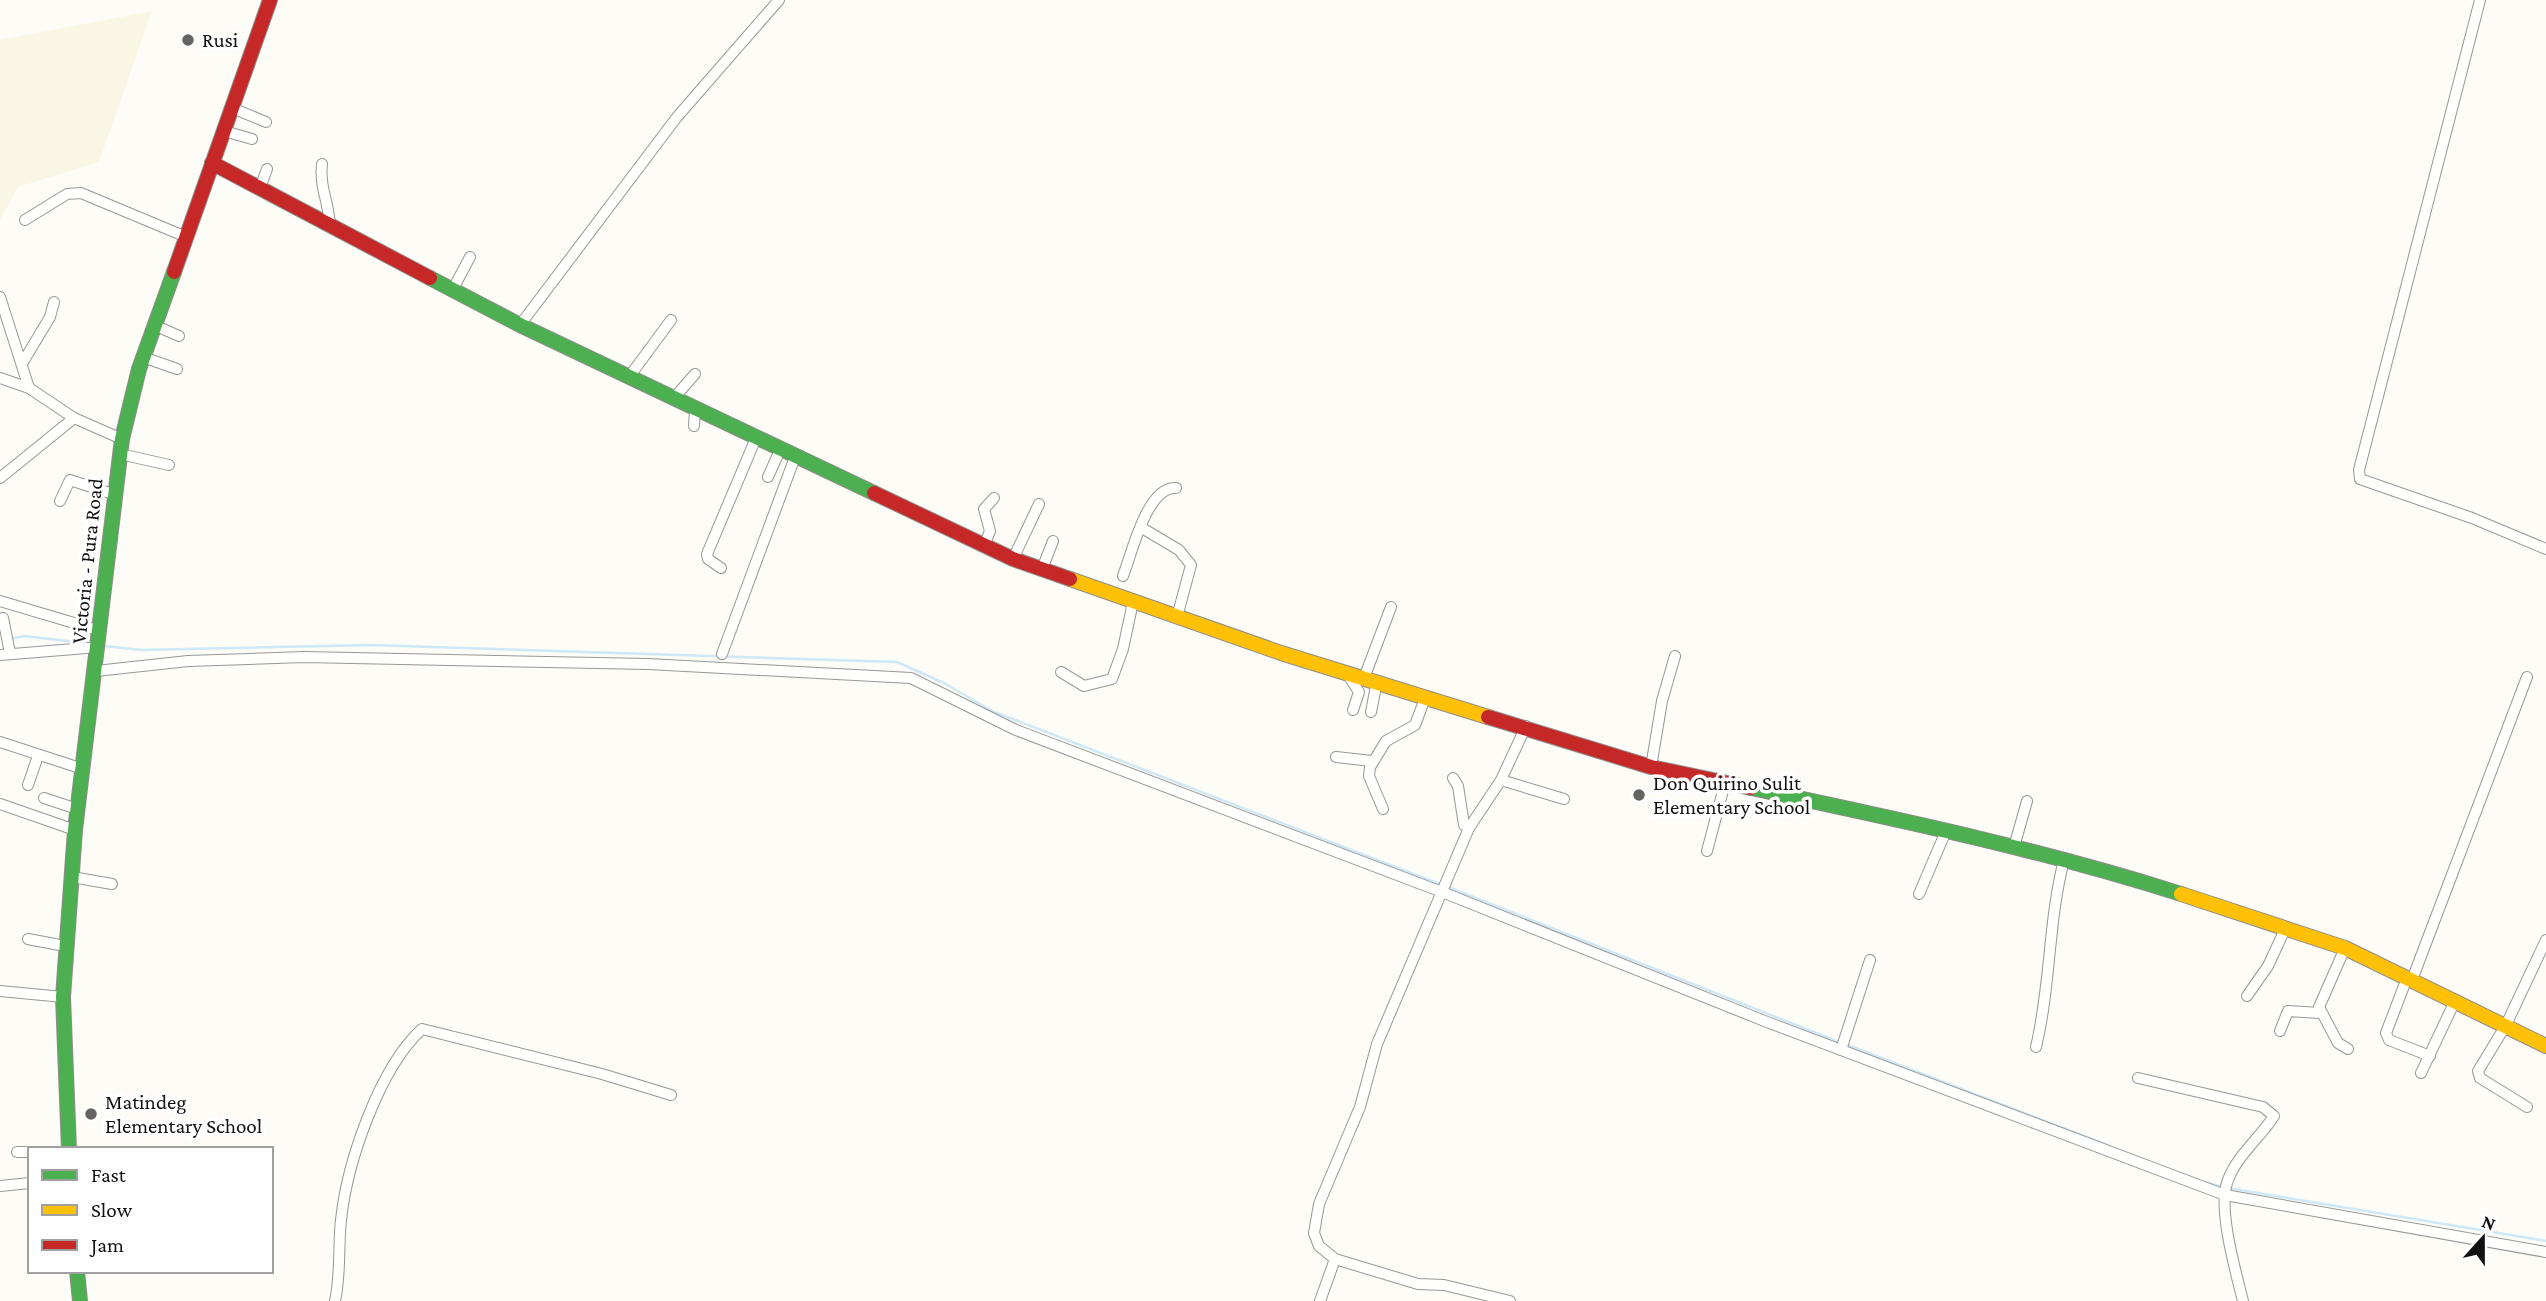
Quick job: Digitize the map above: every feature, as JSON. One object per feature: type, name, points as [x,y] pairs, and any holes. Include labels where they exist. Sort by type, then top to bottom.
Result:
[{"type":"street","name":"Victoria - Pura Road","points":[[68,1147],[63,997],[65,946],[77,808],[101,631],[121,446],[143,357],[270,0]]},
{"type":"street","points":[[520,325],[677,117],[779,0]]},
{"type":"street","points":[[2480,0],[2359,470],[2360,479],[2472,518],[2546,549]]},
{"type":"street","points":[[232,108],[266,122]]},
{"type":"street","points":[[223,131],[252,139]]},
{"type":"street","points":[[212,163],[520,325],[1013,559],[1346,673],[1651,766],[2097,867],[2286,927],[2345,948],[2546,1046]]},
{"type":"street","points":[[322,164],[321,174],[329,207],[330,225]]},
{"type":"street","points":[[260,188],[267,169]]},
{"type":"street","points":[[25,220],[67,194],[81,193],[184,236]]},
{"type":"street","points":[[453,289],[470,257]]},
{"type":"street","points":[[0,297],[23,362],[29,388]]},
{"type":"street","points":[[23,362],[50,317],[54,302]]},
{"type":"street","points":[[629,377],[671,320]]},
{"type":"street","points":[[154,325],[179,336]]},
{"type":"street","points":[[143,357],[177,369]]},
{"type":"street","points":[[673,399],[695,374]]},
{"type":"street","points":[[0,393],[5,380],[29,388],[121,446],[169,465]]},
{"type":"street","points":[[694,426],[695,410]]},
{"type":"street","points":[[0,478],[74,418]]},
{"type":"street","points":[[721,568],[708,559],[707,554],[755,438]]},
{"type":"street","points":[[768,477],[780,450]]},
{"type":"street","points":[[722,654],[795,457]]},
{"type":"street","points":[[60,501],[70,480],[116,495]]},
{"type":"street","points":[[1123,576],[1154,498],[1168,487],[1176,488]]},
{"type":"street","points":[[984,546],[990,531],[984,509],[994,498]]},
{"type":"street","points":[[1013,559],[1039,503]]},
{"type":"street","points":[[1142,528],[1179,550],[1191,565],[1177,617]]},
{"type":"street","points":[[1042,569],[1053,541]]},
{"type":"street","points":[[0,601],[101,631]]},
{"type":"street","points":[[1061,672],[1084,686],[1112,679],[1123,649],[1133,602]]},
{"type":"street","points":[[1371,712],[1370,680],[1391,607]]},
{"type":"street","points":[[3,618],[5,654],[99,647]]},
{"type":"street","points":[[1651,766],[1662,701],[1675,656]]},
{"type":"street","points":[[96,671],[188,662],[304,657],[635,664],[902,676],[920,680],[1016,730],[1441,892],[1841,1050],[2225,1195],[2546,1252]]},
{"type":"street","points":[[1346,673],[1359,692],[1353,710]]},
{"type":"street","points":[[2430,1056],[2389,1040],[2386,1033],[2410,979],[2527,677]]},
{"type":"street","points":[[1383,809],[1369,776],[1372,761],[1386,741],[1415,725],[1426,696]]},
{"type":"street","points":[[1510,1301],[1444,1285],[1418,1284],[1335,1259],[1320,1246],[1314,1233],[1319,1204],[1360,1107],[1377,1044],[1469,828],[1501,780],[1526,726]]},
{"type":"street","points":[[0,742],[83,769]]},
{"type":"street","points":[[28,785],[38,756]]},
{"type":"street","points":[[1336,757],[1372,761]]},
{"type":"street","points":[[1453,778],[1458,786],[1464,825],[1469,828]]},
{"type":"street","points":[[1501,780],[1563,799]]},
{"type":"street","points":[[1707,851],[1725,783]]},
{"type":"street","points":[[44,798],[77,808]]},
{"type":"street","points":[[2014,847],[2027,801]]},
{"type":"street","points":[[0,804],[75,830]]},
{"type":"street","points":[[1919,894],[1946,831]]},
{"type":"street","points":[[2036,1047],[2048,991],[2051,922],[2064,860]]},
{"type":"street","points":[[72,877],[112,884]]},
{"type":"street","points":[[2247,996],[2268,966],[2286,927]]},
{"type":"street","points":[[28,939],[65,946]]},
{"type":"street","points":[[2527,1107],[2480,1078],[2478,1071],[2507,1026],[2546,940]]},
{"type":"street","points":[[2345,948],[2319,1000],[2320,1013],[2338,1043],[2348,1049]]},
{"type":"street","points":[[1841,1050],[1870,960]]},
{"type":"street","points":[[0,991],[63,997]]},
{"type":"street","points":[[2421,1073],[2455,1001]]},
{"type":"street","points":[[2280,1031],[2288,1011],[2320,1013]]},
{"type":"street","points":[[335,1301],[342,1209],[359,1144],[386,1079],[413,1037],[422,1029],[602,1074],[671,1096]]},
{"type":"street","points":[[2138,1078],[2241,1101],[2274,1115],[2227,1181],[2225,1195],[2232,1256],[2243,1301]]},
{"type":"street","points":[[17,1152],[28,1152]]},
{"type":"street","points":[[0,1186],[28,1183]]},
{"type":"street","points":[[1320,1301],[1335,1259]]},
{"type":"street","points":[[77,1273],[80,1301]]},
{"type":"shaded area","points":[[152,11],[99,162],[18,187],[0,220],[0,40]]},
{"type":"waterway","points":[[11,639],[24,636],[84,643]]},
{"type":"waterway","points":[[104,646],[141,650],[371,645],[897,662],[944,683],[992,711],[1442,885]]},
{"type":"waterway","points":[[1448,887],[1839,1042]]},
{"type":"waterway","points":[[1845,1044],[2110,1146]]},
{"type":"waterway","points":[[2201,1181],[2222,1187]]},
{"type":"waterway","points":[[2228,1188],[2546,1241]]},
{"type":"traffic: fast","points":[[69,1147],[63,997],[75,830],[122,439],[139,369],[174,272]]},
{"type":"traffic: fast","points":[[430,278],[520,325],[874,493]]},
{"type":"traffic: fast","points":[[1751,788],[2021,849],[2181,894]]},
{"type":"traffic: fast","points":[[77,1273],[80,1301]]},
{"type":"traffic: slow","points":[[1070,579],[1281,653],[1488,717]]},
{"type":"traffic: slow","points":[[2181,894],[2345,948],[2546,1046]]},
{"type":"traffic: jam","points":[[174,272],[270,0]]},
{"type":"traffic: jam","points":[[212,163],[430,278]]},
{"type":"traffic: jam","points":[[874,493],[1013,559],[1070,579]]},
{"type":"traffic: jam","points":[[1488,717],[1651,767],[1751,788]]},
{"type":"place","name":"Rusi","points":[[188,40]]},
{"type":"place","name":"Don Quirino Sulit Elementary School","points":[[1639,795]]},
{"type":"place","name":"Matindeg Elementary School","points":[[91,1114]]}]
